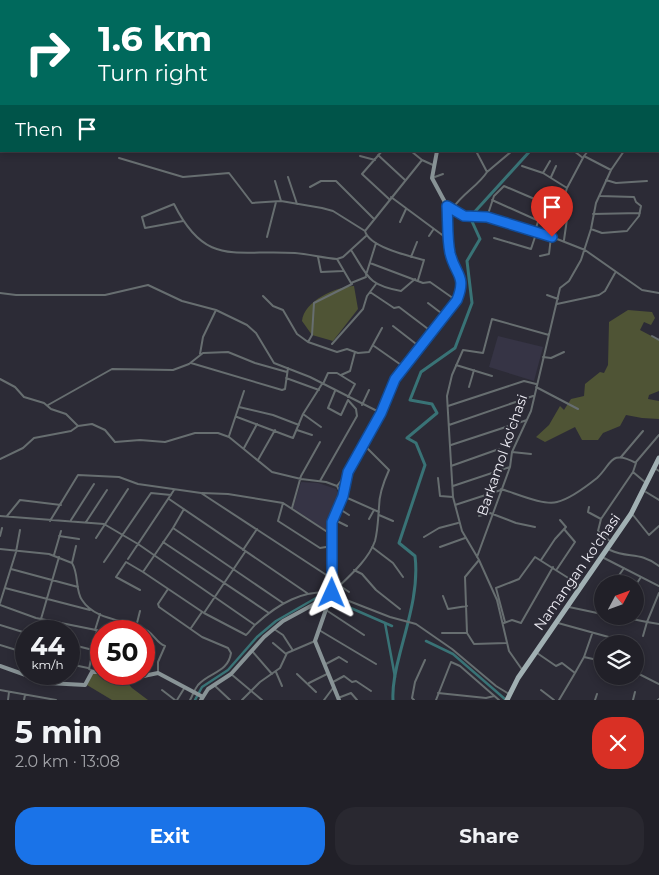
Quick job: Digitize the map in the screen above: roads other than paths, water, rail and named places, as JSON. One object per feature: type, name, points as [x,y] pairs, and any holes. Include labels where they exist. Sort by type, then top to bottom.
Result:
[{"type":"main road","points":[[338,699],[315,641],[331,594],[333,519],[343,496],[348,472],[381,413],[393,383],[457,300],[462,280],[453,262],[449,240],[447,206],[432,178],[437,152]]},
{"type":"main road","name":"Namangan ko'chasi","points":[[510,698],[524,671],[632,514],[659,458]]},
{"type":"main road","name":"Namangan ko'chasi","points":[[524,671],[633,515],[658,470],[659,464]]},
{"type":"main road","points":[[155,673],[158,673],[195,692],[202,698],[214,685],[231,674],[274,629],[316,603],[322,601],[329,603]]},
{"type":"main road","points":[[0,666],[48,683],[85,685],[90,674]]},
{"type":"street","points":[[381,152],[362,174],[390,198],[449,240]]},
{"type":"street","points":[[412,152],[422,160],[433,165]]},
{"type":"street","points":[[477,152],[487,172]]},
{"type":"street","points":[[453,208],[461,196],[478,184],[487,172],[511,152]]},
{"type":"street","points":[[576,152],[611,170]]},
{"type":"street","points":[[540,256],[549,254],[551,237],[567,188],[587,152]]},
{"type":"street","name":"Barkamol ko'chasi","points":[[477,557],[510,467],[512,452],[527,420],[560,288],[569,281],[585,250],[593,214],[606,180],[623,152]]},
{"type":"street","points":[[360,156],[374,160]]},
{"type":"street","points":[[378,156],[405,180]]},
{"type":"street","points":[[119,158],[183,177],[232,174],[249,202],[281,201],[333,211],[365,231],[366,236],[376,243],[424,261],[416,279],[401,291],[376,284],[366,276],[350,250]]},
{"type":"street","points":[[365,231],[422,160]]},
{"type":"street","points":[[543,173],[550,161]]},
{"type":"street","points":[[522,166],[543,173],[567,188]]},
{"type":"street","points":[[550,177],[556,166]]},
{"type":"street","points":[[432,178],[443,174]]},
{"type":"street","points":[[288,177],[297,204]]},
{"type":"street","points":[[606,180],[616,183],[647,181]]},
{"type":"street","points":[[274,181],[281,201]]},
{"type":"street","points":[[310,187],[322,181],[337,181],[374,219]]},
{"type":"street","points":[[487,217],[492,200],[506,186],[560,212]]},
{"type":"street","points":[[591,229],[602,233],[627,231],[640,213],[641,206],[634,197],[600,196]]},
{"type":"street","points":[[492,200],[539,221]]},
{"type":"street","points":[[266,237],[276,202]]},
{"type":"street","points":[[494,238],[531,249],[544,203]]},
{"type":"street","points":[[183,221],[145,228],[142,217],[174,204],[183,221],[200,242],[220,251],[296,253],[337,259],[366,236]]},
{"type":"street","points":[[447,206],[467,216],[487,217],[564,240],[585,250],[642,290],[659,293]]},
{"type":"street","points":[[400,222],[406,209]]},
{"type":"street","points":[[593,214],[640,213]]},
{"type":"street","points":[[564,240],[567,219]]},
{"type":"street","points":[[429,236],[433,230]]},
{"type":"street","points":[[411,257],[417,242]]},
{"type":"street","points":[[308,342],[312,336],[314,303],[366,276],[376,243]]},
{"type":"street","points":[[318,257],[321,272],[343,271]]},
{"type":"street","points":[[337,259],[352,284]]},
{"type":"street","points":[[370,263],[425,283],[430,282],[457,300]]},
{"type":"street","points":[[557,304],[599,295],[604,291],[615,272]]},
{"type":"street","points":[[332,344],[363,308],[376,284]]},
{"type":"street","points":[[0,293],[16,295],[105,295],[148,286],[182,301],[216,310],[251,327],[270,360],[381,413]]},
{"type":"street","points":[[370,292],[394,308],[399,307],[432,332]]},
{"type":"street","points":[[262,296],[273,306],[283,310],[296,334],[308,342],[336,352],[347,349],[355,352],[369,352],[374,346],[382,328]]},
{"type":"street","points":[[547,296],[558,299]]},
{"type":"street","points":[[428,303],[444,316]]},
{"type":"street","points":[[200,354],[206,330],[216,310]]},
{"type":"street","points":[[493,315],[483,353],[464,350],[456,365],[448,388],[448,406],[452,486],[458,523],[479,560],[504,623]]},
{"type":"street","points":[[492,319],[549,335]]},
{"type":"street","points":[[393,326],[420,347]]},
{"type":"street","points":[[652,336],[659,340]]},
{"type":"street","points":[[374,346],[404,367]]},
{"type":"street","points":[[48,405],[112,369],[169,370],[190,362],[200,354],[228,352],[255,363],[287,372]]},
{"type":"street","points":[[341,375],[350,371],[355,352]]},
{"type":"street","points":[[543,357],[551,358],[564,352]]},
{"type":"street","points":[[190,362],[282,390],[284,390],[288,368]]},
{"type":"street","points":[[456,365],[492,376]]},
{"type":"street","points":[[469,387],[474,370]]},
{"type":"street","points":[[237,417],[276,430],[291,439],[297,430],[303,414],[328,373],[341,375],[354,384],[341,415],[328,408],[335,390]]},
{"type":"street","points":[[286,378],[319,390]]},
{"type":"street","points":[[0,379],[15,387],[24,397],[48,405],[66,414],[78,426]]},
{"type":"street","points":[[448,406],[524,381],[578,409]]},
{"type":"street","points":[[362,405],[369,390]]},
{"type":"street","points":[[229,437],[244,391]]},
{"type":"street","points":[[449,425],[533,396]]},
{"type":"street","points":[[320,481],[357,416],[356,409],[348,398]]},
{"type":"street","points":[[239,407],[265,412],[299,425]]},
{"type":"street","points":[[303,414],[321,427]]},
{"type":"street","points":[[450,445],[527,420]]},
{"type":"street","points":[[0,460],[23,448],[34,438],[70,432],[78,426],[92,424],[105,430],[115,442],[140,440],[165,442],[195,433],[218,433],[229,437],[272,472],[337,486],[341,494],[338,507],[349,515]]},
{"type":"street","points":[[244,448],[257,424]]},
{"type":"street","points":[[258,460],[276,430]]},
{"type":"street","points":[[297,430],[312,435]]},
{"type":"street","points":[[621,457],[643,431]]},
{"type":"street","points":[[611,543],[598,531],[601,519],[633,472],[637,465],[636,462],[659,435]]},
{"type":"street","points":[[292,508],[301,479],[320,442]]},
{"type":"street","points":[[331,594],[354,570],[372,547],[384,480],[389,470],[364,445]]},
{"type":"street","points":[[451,466],[499,449]]},
{"type":"street","points":[[512,452],[532,454]]},
{"type":"street","points":[[455,505],[501,490],[557,503],[595,479],[611,459],[621,457],[636,462]]},
{"type":"street","points":[[452,486],[510,467]]},
{"type":"street","points":[[337,486],[348,472]]},
{"type":"street","points":[[633,472],[648,484]]},
{"type":"street","points":[[50,521],[78,475],[120,477],[138,484],[174,490],[201,493],[214,492],[282,503],[332,535]]},
{"type":"street","points":[[438,478],[440,496],[453,497]]},
{"type":"street","points":[[70,521],[94,484]]},
{"type":"street","points":[[96,538],[128,489]]},
{"type":"street","points":[[86,522],[107,490]]},
{"type":"street","points":[[128,559],[174,490]]},
{"type":"street","points":[[646,492],[659,500]]},
{"type":"street","points":[[104,562],[151,493],[171,495]]},
{"type":"street","points":[[201,493],[332,579]]},
{"type":"street","points":[[343,496],[393,521]]},
{"type":"street","points":[[169,499],[244,552],[307,593]]},
{"type":"street","points":[[7,516],[20,500],[61,505]]},
{"type":"street","points":[[282,503],[278,521],[320,548],[332,546]]},
{"type":"street","points":[[589,507],[588,512],[601,519]]},
{"type":"street","points":[[143,572],[184,509]]},
{"type":"street","points":[[369,519],[374,510]]},
{"type":"street","points":[[478,516],[492,513],[516,523],[535,527]]},
{"type":"street","points":[[633,515],[649,535],[659,526]]},
{"type":"street","points":[[0,516],[104,524],[138,544],[255,624]]},
{"type":"street","points":[[333,519],[347,526]]},
{"type":"street","points":[[541,560],[566,526],[560,520]]},
{"type":"street","points":[[424,538],[439,528],[458,523]]},
{"type":"street","points":[[0,536],[2,528]]},
{"type":"street","points":[[173,528],[283,603]]},
{"type":"street","points":[[192,628],[234,570],[257,529]]},
{"type":"street","points":[[557,569],[575,542],[564,529]]},
{"type":"street","points":[[20,530],[16,552],[0,604],[41,619],[90,629]]},
{"type":"street","points":[[54,556],[61,531]]},
{"type":"street","points":[[60,536],[79,539]]},
{"type":"street","points":[[440,548],[465,538]]},
{"type":"street","points":[[163,542],[269,614]]},
{"type":"street","points":[[76,546],[72,563],[82,601],[100,614],[117,620]]},
{"type":"street","points":[[372,547],[393,563],[403,577]]},
{"type":"street","points":[[0,549],[54,556],[72,563]]},
{"type":"street","points":[[610,550],[620,555],[645,556],[659,566]]},
{"type":"street","points":[[41,619],[58,557]]},
{"type":"street","points":[[524,671],[515,663],[506,643],[504,623],[496,588],[519,579],[535,557],[557,569],[581,586]]},
{"type":"street","points":[[604,558],[637,575]]},
{"type":"street","points":[[467,633],[465,577],[479,560]]},
{"type":"street","points":[[140,590],[116,577],[126,562],[203,613],[246,635],[255,624],[283,603],[307,593],[331,594],[390,617],[416,624],[452,649],[510,698]]},
{"type":"street","points":[[504,623],[512,620],[521,623],[553,567]]},
{"type":"street","points":[[619,575],[624,568]]},
{"type":"street","points":[[11,569],[78,587]]},
{"type":"street","points":[[354,570],[362,574],[376,590],[400,609]]},
{"type":"street","points":[[644,578],[659,586]]},
{"type":"street","points":[[339,585],[349,592]]},
{"type":"street","points":[[5,588],[93,610]]},
{"type":"street","points":[[168,589],[158,606],[209,641],[228,648],[231,653],[224,667],[204,680],[190,700]]},
{"type":"street","points":[[301,590],[301,595]]},
{"type":"street","points":[[643,635],[659,593]]},
{"type":"street","points":[[443,596],[448,609],[467,606]]},
{"type":"street","points":[[569,607],[594,611]]},
{"type":"street","points":[[326,610],[364,634]]},
{"type":"street","points":[[138,620],[140,611]]},
{"type":"street","points":[[98,620],[100,614]]},
{"type":"street","points":[[644,621],[659,624]]},
{"type":"street","points":[[558,623],[596,635]]},
{"type":"street","points":[[0,625],[15,630]]},
{"type":"street","points":[[274,629],[283,635],[292,649]]},
{"type":"street","points":[[319,630],[376,664]]},
{"type":"street","points":[[442,633],[470,633],[474,644],[506,643]]},
{"type":"street","points":[[559,700],[584,657],[592,634]]},
{"type":"street","points":[[155,640],[165,646],[158,662],[158,673]]},
{"type":"street","points":[[242,700],[250,691],[276,672],[283,664],[286,654],[292,649],[315,641]]},
{"type":"street","points":[[273,643],[286,654]]},
{"type":"street","points":[[0,645],[15,650]]},
{"type":"street","points":[[252,651],[272,674]]},
{"type":"street","points":[[537,653],[556,666],[562,663],[575,673]]},
{"type":"street","points":[[324,665],[339,657],[347,662]]},
{"type":"street","points":[[584,657],[594,659]]},
{"type":"street","points":[[414,700],[412,698],[415,682],[425,660]]},
{"type":"street","points":[[436,700],[451,662],[460,666],[499,700]]},
{"type":"street","points":[[276,672],[282,686]]},
{"type":"street","points":[[231,674],[262,700]]},
{"type":"street","points":[[297,674],[310,683],[316,692]]},
{"type":"street","points":[[310,683],[328,674]]},
{"type":"street","points":[[324,700],[333,684],[344,676],[352,682],[358,682],[371,691]]},
{"type":"street","points":[[644,676],[659,684]]},
{"type":"street","points":[[214,685],[230,700]]},
{"type":"street","points":[[162,690],[176,700],[185,687]]},
{"type":"street","points":[[0,690],[56,700]]},
{"type":"street","points":[[540,690],[554,700]]},
{"type":"street","points":[[8,700],[9,692]]},
{"type":"street","points":[[633,700],[635,692]]},
{"type":"street","points":[[338,699],[351,693],[357,700]]},
{"type":"street","points":[[438,693],[486,698],[494,696]]},
{"type":"street","points":[[595,700],[597,694]]},
{"type":"street","points":[[24,700],[25,695]]},
{"type":"waterway","points":[[393,700],[397,665],[412,605],[416,568],[415,556],[399,543],[425,465],[416,443],[407,438],[437,413],[432,404],[410,400],[421,372],[455,348],[472,303],[467,261],[480,239],[470,217],[529,152]]},
{"type":"waterway","points":[[195,700],[202,687],[228,670],[257,637],[276,621],[316,598],[330,599],[392,626]]},
{"type":"waterway","points":[[385,623],[395,677]]},
{"type":"waterway","points":[[426,641],[453,654],[506,700]]}]
